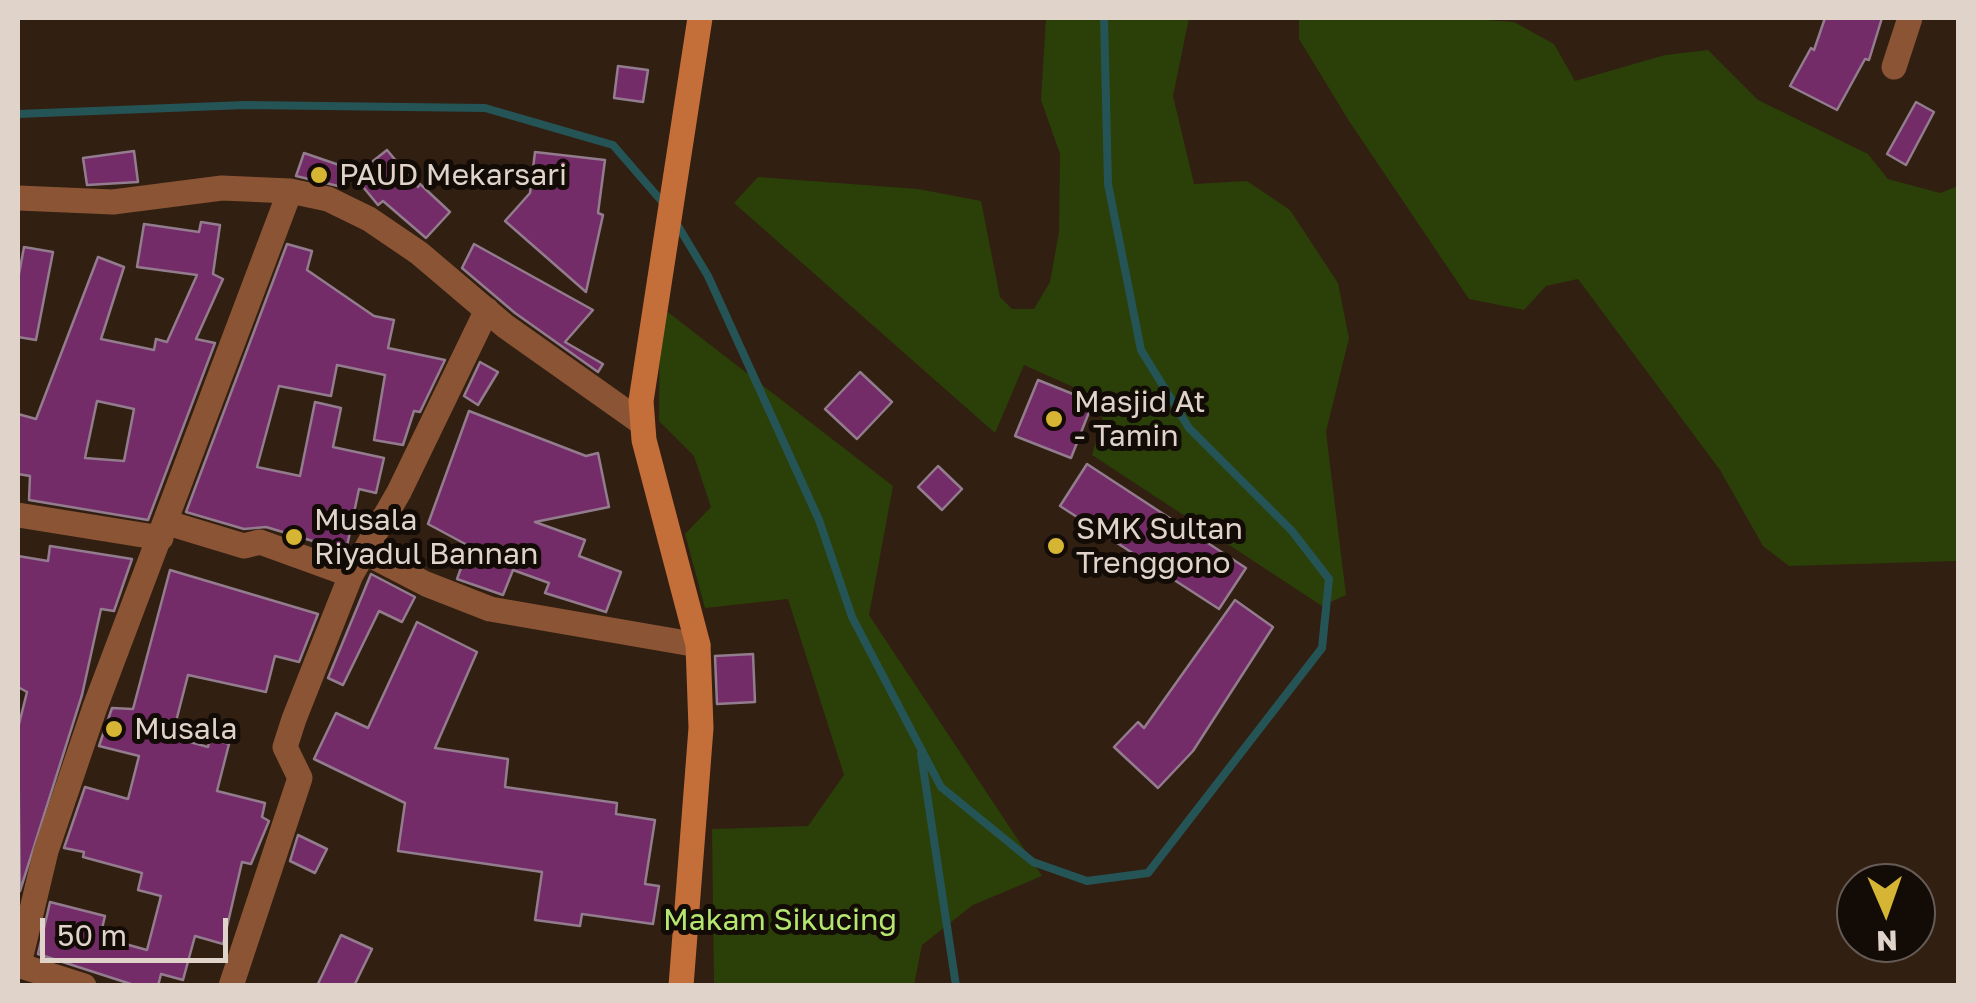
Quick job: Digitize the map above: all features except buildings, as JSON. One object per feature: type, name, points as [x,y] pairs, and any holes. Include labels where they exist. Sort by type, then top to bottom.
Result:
[{"type":"main road","points":[[681,986],[702,728],[698,646],[642,423],[640,401],[700,18]]},
{"type":"street","points":[[1894,67],[1910,18]]},
{"type":"street","points":[[18,198],[113,202],[191,190],[290,191],[328,199],[369,219],[419,253],[580,383],[642,423]]},
{"type":"street","points":[[84,986],[18,964],[46,850],[201,420],[290,191]]},
{"type":"street","points":[[231,986],[300,778],[285,747],[351,575],[366,553],[487,310]]},
{"type":"street","points":[[18,515],[164,531],[244,546],[260,542],[351,575]]},
{"type":"street","points":[[366,553],[426,584],[490,610],[698,646]]},
{"type":"green space","points":[[1046,18],[1189,18],[1173,96],[1194,184],[1247,181],[1290,210],[1338,283],[1349,338],[1326,432],[1346,595],[1322,606],[1092,455],[1107,402],[1024,365],[995,433],[734,203],[758,177],[918,189],[981,201],[1000,297],[1012,309],[1034,309],[1050,282],[1059,232],[1060,154],[1041,100]]},
{"type":"green space","points":[[1299,18],[1514,22],[1554,44],[1575,81],[1665,55],[1708,50],[1758,100],[1868,154],[1888,179],[1940,193],[1958,186],[1958,561],[1789,566],[1763,546],[1720,470],[1578,279],[1546,286],[1524,310],[1469,299],[1349,121],[1299,39]]},
{"type":"green space","name":"Makam Sikucing","points":[[660,306],[893,486],[869,615],[1042,876],[973,905],[922,945],[914,985],[714,985],[712,829],[808,826],[844,775],[788,599],[705,608],[685,534],[711,507],[694,456],[659,421]]},
{"type":"waterway","points":[[675,221],[708,276],[819,520],[852,617],[941,787],[1033,862],[1087,881],[1148,873],[1322,648],[1329,579],[1292,531],[1189,428],[1141,350],[1108,184],[1104,18]]},
{"type":"waterway","points":[[18,114],[245,105],[485,108],[613,145],[665,205]]},
{"type":"waterway","points":[[921,754],[956,986]]},
{"type":"place","name":"PAUD Mekarsari","points":[[319,175]]},
{"type":"place","name":"Masjid At - Tamin","points":[[1054,419]]},
{"type":"place","name":"Musala Riyadul Bannan","points":[[294,537]]},
{"type":"place","name":"SMK Sultan Trenggono","points":[[1056,546]]},
{"type":"place","name":"Musala","points":[[114,729]]}]
